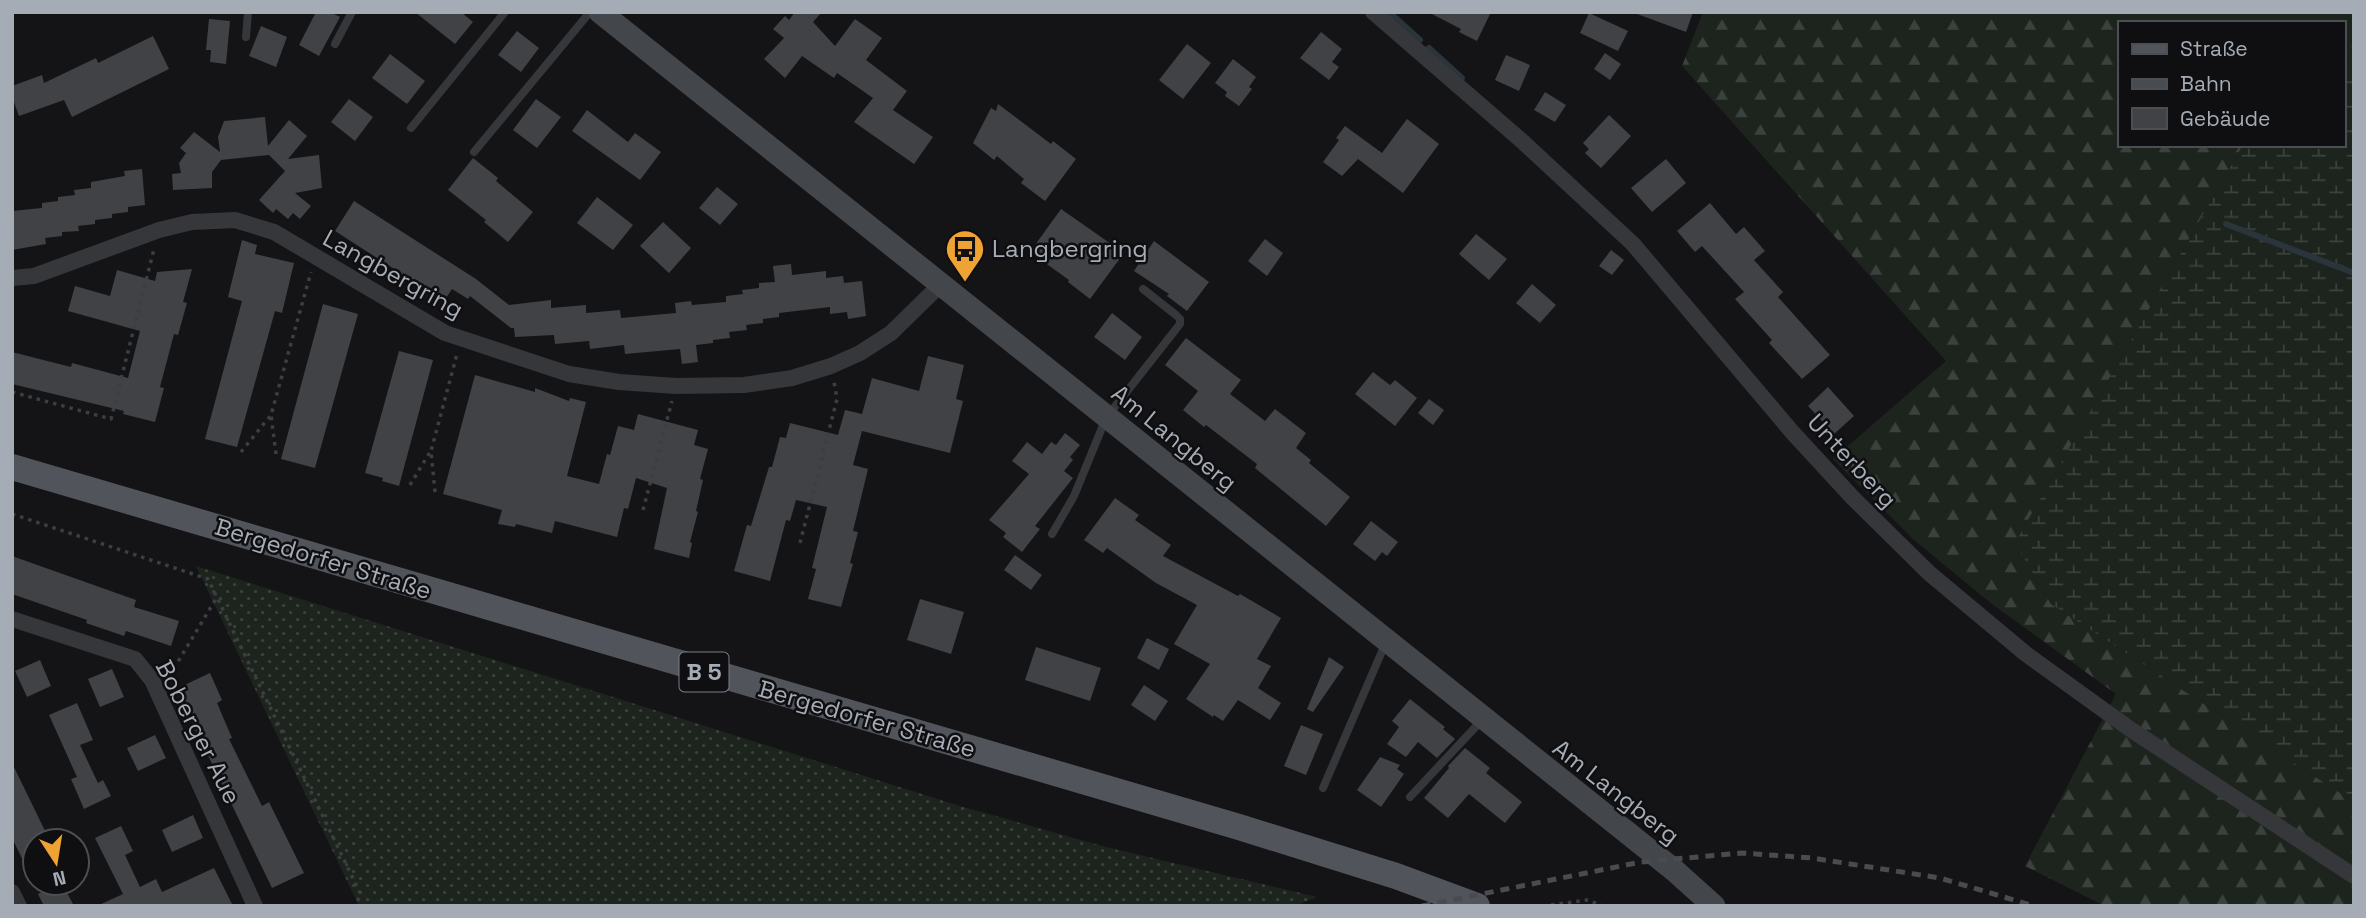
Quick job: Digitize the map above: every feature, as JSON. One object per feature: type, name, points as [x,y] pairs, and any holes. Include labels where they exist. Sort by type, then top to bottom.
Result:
[{"type":"main road","name":"Bergedorfer Straße","points":[[12,467],[1239,827],[1396,876],[1477,906]]},
{"type":"street","name":"Am Langberg","points":[[600,12],[1714,906]]},
{"type":"street","name":"Unterberg","points":[[1373,12],[1522,141],[1633,244],[1793,433],[1852,497],[1929,573],[2026,654],[2109,714],[2354,876]]},
{"type":"street","name":"Langbergring","points":[[12,278],[34,276],[159,230],[192,222],[235,220],[274,232],[445,333],[569,374],[619,382],[676,386],[744,385],[792,378],[831,366],[860,353],[891,333],[940,285]]},
{"type":"street","name":"Boberger Aue","points":[[12,618],[135,659],[152,680],[255,906]]},
{"type":"street","points":[[12,892],[19,906]]},
{"type":"lane","points":[[246,37],[248,12]]},
{"type":"lane","points":[[335,44],[352,12]]},
{"type":"lane","points":[[411,128],[505,12]]},
{"type":"lane","points":[[474,152],[590,12]]},
{"type":"lane","points":[[1052,534],[1074,496],[1106,418],[1180,324],[1176,315],[1143,289]]},
{"type":"lane","points":[[1323,788],[1386,642]]},
{"type":"lane","points":[[1409,797],[1483,719]]},
{"type":"path","points":[[12,392],[111,419],[159,230]]},
{"type":"path","points":[[276,454],[271,415],[315,257]]},
{"type":"path","points":[[410,485],[431,451],[461,338]]},
{"type":"path","points":[[800,543],[837,399],[831,366]]},
{"type":"path","points":[[643,510],[676,386]]},
{"type":"path","points":[[241,452],[271,415]]},
{"type":"path","points":[[431,451],[435,492]]},
{"type":"path","points":[[12,514],[208,579],[361,895],[354,906]]},
{"type":"path","points":[[152,680],[173,670],[217,597]]},
{"type":"path","points":[[1551,905],[1587,900],[1603,906]]},
{"type":"green space","points":[[1703,12],[2354,12],[2354,58],[2345,60],[2345,21],[2118,21],[2118,147],[2242,147],[2015,543],[2051,604],[2354,802],[2354,906],[2105,906],[2025,866],[2116,694],[1992,604],[1914,540],[1833,459],[1946,361],[1682,66]]},
{"type":"green space","points":[[2354,58],[2354,802],[2051,604],[2015,543],[2242,147],[2345,147],[2345,60]]},
{"type":"green space","points":[[196,566],[960,806],[1106,847],[1317,897],[1295,906],[359,906]]},
{"type":"building","points":[[316,12],[330,12],[340,17],[319,56],[299,45]]},
{"type":"building","points":[[415,12],[461,12],[473,22],[455,44]]},
{"type":"building","points":[[795,12],[822,12],[813,22],[835,46],[855,19],[882,38],[866,60],[907,91],[893,110],[933,137],[914,164],[854,122],[873,98],[837,73],[834,78],[802,56],[785,78],[764,59],[784,38],[773,29],[785,16],[789,20]]},
{"type":"building","points":[[1428,12],[1491,12],[1477,41],[1459,32],[1461,29]]},
{"type":"building","points":[[1693,12],[1686,32],[1637,14]]},
{"type":"building","points":[[1589,13],[1628,31],[1618,51],[1580,33]]},
{"type":"building","points":[[209,19],[230,21],[226,64],[210,62],[211,50],[206,50]]},
{"type":"building","points":[[261,26],[287,37],[276,67],[249,56]]},
{"type":"building","points":[[517,31],[539,48],[521,72],[498,55]]},
{"type":"building","points":[[1321,32],[1342,49],[1332,62],[1339,67],[1329,80],[1300,58]]},
{"type":"building","points":[[153,36],[169,69],[72,117],[64,100],[19,116],[12,97],[12,86],[42,75],[44,83],[96,58],[98,63]]},
{"type":"building","points":[[1187,44],[1211,63],[1183,99],[1159,80]]},
{"type":"building","points":[[1605,53],[1621,64],[1610,80],[1594,69]]},
{"type":"building","points":[[390,54],[425,81],[407,104],[372,78]]},
{"type":"building","points":[[1506,55],[1530,65],[1519,91],[1495,80]]},
{"type":"building","points":[[1233,59],[1256,77],[1249,87],[1252,89],[1239,106],[1225,96],[1227,92],[1215,83]]},
{"type":"building","points":[[1545,92],[1566,105],[1555,122],[1534,110]]},
{"type":"building","points":[[349,99],[373,117],[355,141],[331,122]]},
{"type":"building","points":[[536,99],[561,117],[537,148],[513,130]]},
{"type":"building","points":[[998,104],[1051,144],[1053,141],[1076,159],[1045,201],[1021,183],[1024,179],[997,156],[994,160],[973,143],[991,108],[996,111]]},
{"type":"building","points":[[587,110],[628,142],[635,133],[661,152],[640,180],[572,131]]},
{"type":"building","points":[[1609,115],[1631,136],[1601,168],[1585,153],[1589,149],[1583,143]]},
{"type":"building","points":[[265,117],[268,146],[289,120],[307,136],[288,159],[319,155],[322,188],[295,193],[311,206],[300,219],[293,213],[288,219],[276,209],[273,213],[259,200],[285,171],[269,155],[221,160],[212,172],[212,188],[173,190],[172,174],[181,173],[179,163],[186,153],[180,148],[194,132],[220,152],[218,137],[224,121]]},
{"type":"building","points":[[1407,119],[1439,144],[1403,193],[1358,159],[1342,176],[1323,162],[1339,140],[1336,138],[1345,126],[1382,153]]},
{"type":"building","points":[[473,158],[533,212],[508,242],[484,222],[486,220],[448,190]]},
{"type":"building","points":[[1666,159],[1686,183],[1652,212],[1631,188]]},
{"type":"building","points":[[142,169],[145,205],[128,207],[128,212],[95,220],[95,224],[78,226],[79,231],[62,232],[62,236],[45,238],[46,244],[12,250],[12,211],[42,208],[42,203],[75,195],[74,190],[91,188],[91,182],[125,176],[124,171]]},
{"type":"building","points":[[717,187],[738,204],[720,225],[699,208]]},
{"type":"building","points":[[597,197],[633,225],[613,250],[577,223]]},
{"type":"building","points":[[354,201],[476,279],[509,305],[551,300],[551,308],[586,305],[586,313],[620,310],[621,318],[676,313],[675,303],[691,301],[692,305],[726,302],[726,296],[759,288],[759,283],[775,282],[773,266],[791,264],[792,275],[826,271],[826,278],[843,276],[844,283],[862,281],[866,316],[848,319],[847,312],[830,314],[830,307],[779,313],[779,317],[763,319],[763,323],[746,325],[747,330],[729,332],[730,338],[696,345],[698,362],[682,364],[680,349],[625,354],[624,345],[590,349],[589,341],[555,344],[554,335],[515,337],[514,328],[470,296],[468,299],[452,289],[444,301],[335,231]]},
{"type":"building","points":[[1710,203],[1736,234],[1744,227],[1765,251],[1754,260],[1783,292],[1778,297],[1830,355],[1802,379],[1769,343],[1772,340],[1735,299],[1744,292],[1702,246],[1695,252],[1677,231]]},
{"type":"building","points":[[1061,209],[1124,253],[1090,299],[1030,252]]},
{"type":"building","points":[[663,222],[691,248],[669,273],[640,246]]},
{"type":"building","points":[[1476,234],[1507,259],[1489,280],[1459,254]]},
{"type":"building","points":[[1265,239],[1283,253],[1267,276],[1248,261]]},
{"type":"building","points":[[242,240],[257,245],[255,254],[294,263],[282,313],[275,311],[237,447],[205,439],[242,301],[228,297]]},
{"type":"building","points":[[1154,241],[1209,282],[1187,311],[1167,296],[1169,294],[1134,271]]},
{"type":"building","points":[[1611,250],[1624,260],[1612,275],[1599,266]]},
{"type":"building","points":[[192,269],[183,302],[187,303],[178,335],[174,334],[160,387],[164,388],[155,422],[123,414],[124,411],[12,384],[12,352],[71,367],[72,363],[128,378],[140,331],[68,311],[75,286],[110,296],[117,270],[155,281],[157,272]]},
{"type":"building","points":[[1532,284],[1556,305],[1540,323],[1516,303]]},
{"type":"building","points":[[323,304],[358,314],[315,468],[281,459]]},
{"type":"building","points":[[1112,313],[1142,337],[1125,360],[1094,337]]},
{"type":"building","points":[[1186,338],[1241,380],[1230,394],[1265,421],[1275,409],[1306,433],[1296,448],[1311,460],[1309,463],[1350,497],[1326,526],[1255,468],[1257,464],[1183,410],[1198,391],[1165,365]]},
{"type":"building","points":[[399,351],[433,360],[399,486],[365,473]]},
{"type":"building","points":[[928,356],[964,365],[956,399],[963,401],[950,453],[862,431],[853,465],[868,469],[853,531],[858,532],[850,563],[853,564],[841,607],[808,599],[816,569],[812,568],[827,507],[796,500],[790,521],[786,520],[770,581],[734,571],[747,525],[751,526],[780,437],[786,438],[790,423],[838,435],[845,410],[862,414],[872,378],[919,391]]},
{"type":"building","points":[[1373,372],[1390,385],[1395,380],[1417,398],[1395,426],[1355,394]]},
{"type":"building","points":[[475,375],[535,392],[535,388],[569,401],[570,398],[586,402],[567,476],[599,484],[618,426],[634,430],[638,414],[698,430],[694,445],[708,449],[700,479],[703,480],[689,558],[654,549],[667,488],[636,478],[628,509],[624,508],[617,537],[555,521],[552,533],[516,524],[515,527],[498,524],[502,510],[443,494]]},
{"type":"building","points":[[1828,387],[1854,416],[1834,434],[1808,406]]},
{"type":"building","points":[[1429,399],[1444,410],[1433,425],[1418,413]]},
{"type":"building","points":[[1065,433],[1080,445],[1070,457],[1073,460],[1064,471],[1073,478],[1035,526],[1040,529],[1022,552],[1003,537],[1006,533],[989,520],[1029,474],[1012,461],[1027,442],[1042,454],[1051,442],[1056,445]]},
{"type":"building","points":[[1115,498],[1139,515],[1135,520],[1171,545],[1163,556],[1238,596],[1240,594],[1281,618],[1257,659],[1271,666],[1258,688],[1281,703],[1270,720],[1238,700],[1223,721],[1186,699],[1210,664],[1174,644],[1197,605],[1156,583],[1107,548],[1103,553],[1084,540]]},
{"type":"building","points":[[1371,521],[1398,542],[1387,556],[1382,552],[1375,561],[1353,544]]},
{"type":"building","points":[[1015,555],[1042,575],[1031,590],[1004,570]]},
{"type":"building","points":[[12,556],[136,600],[134,607],[179,621],[171,646],[126,631],[124,636],[12,594]]},
{"type":"building","points":[[920,599],[964,612],[951,654],[907,640]]},
{"type":"building","points":[[1147,638],[1169,649],[1159,670],[1137,658]]},
{"type":"building","points":[[1036,647],[1101,668],[1090,701],[1025,680]]},
{"type":"building","points":[[1329,657],[1344,667],[1313,712],[1307,709]]},
{"type":"building","points":[[40,660],[51,686],[27,697],[15,671]]},
{"type":"building","points":[[112,669],[124,697],[100,707],[88,679]]},
{"type":"building","points":[[210,673],[222,700],[217,703],[232,738],[229,739],[262,806],[269,802],[304,873],[272,888],[176,689]]},
{"type":"building","points":[[1144,685],[1168,701],[1155,721],[1131,705]]},
{"type":"building","points":[[1410,699],[1445,727],[1443,729],[1455,739],[1437,758],[1418,742],[1406,757],[1387,744],[1399,727],[1392,721]]},
{"type":"building","points":[[77,703],[93,740],[80,745],[98,783],[103,780],[111,796],[84,809],[71,779],[77,777],[49,715]]},
{"type":"building","points":[[1301,725],[1323,734],[1306,775],[1284,766]]},
{"type":"building","points":[[155,735],[166,758],[138,771],[127,748]]},
{"type":"building","points":[[1465,748],[1490,768],[1486,773],[1522,802],[1505,823],[1469,794],[1448,818],[1424,798]]},
{"type":"building","points":[[1380,757],[1400,765],[1397,769],[1404,774],[1381,807],[1357,790]]},
{"type":"building","points":[[12,763],[43,827],[21,827],[21,856],[12,838]]},
{"type":"building","points":[[193,815],[203,838],[172,852],[162,830]]},
{"type":"building","points":[[121,826],[133,851],[125,855],[140,887],[156,879],[162,892],[214,868],[233,906],[97,906],[123,894],[95,838]]},
{"type":"building","points":[[40,897],[69,897],[74,906],[44,906]]},
{"type":"waterway","points":[[1389,12],[1420,40]]},
{"type":"waterway","points":[[1429,48],[1462,78]]},
{"type":"waterway","points":[[2226,224],[2354,273]]},
{"type":"railway","points":[[1422,906],[1641,862],[1742,853],[1812,858],[1940,878],[2034,906]]},
{"type":"place","name":"Langbergring","points":[[965,283]]}]
